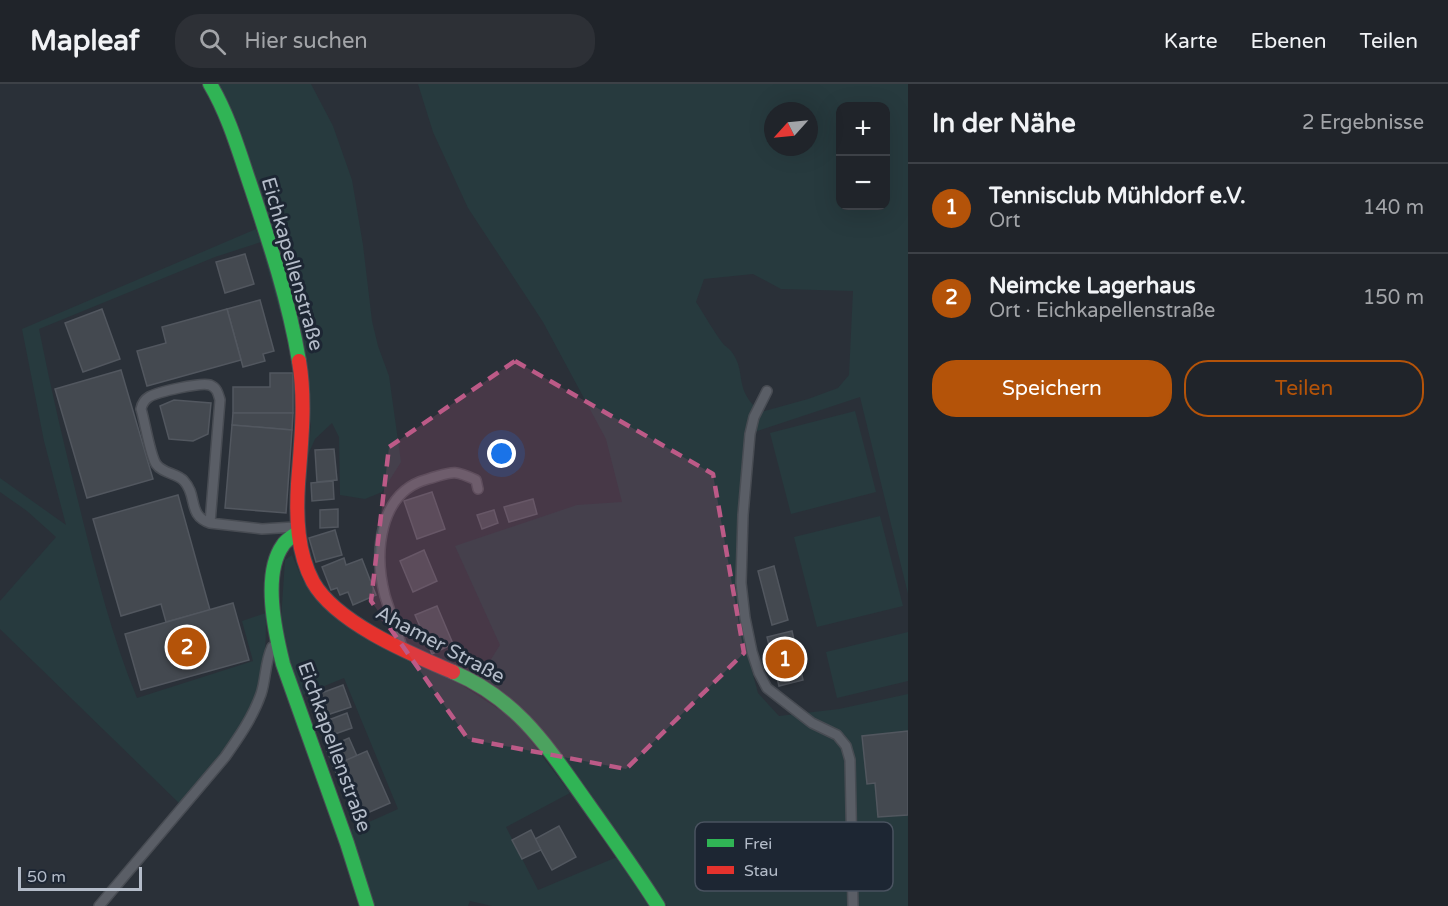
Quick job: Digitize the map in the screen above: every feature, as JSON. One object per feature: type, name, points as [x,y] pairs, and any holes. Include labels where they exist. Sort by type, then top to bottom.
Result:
[{"type":"street","name":"Eichkapellenstraße","points":[[210,84],[228,122],[247,179],[279,279],[299,352],[304,425],[297,530],[283,545],[275,560],[272,597],[276,639],[367,906]]},
{"type":"street","name":"Ahamer Straße","points":[[297,530],[301,554],[309,574],[327,600],[375,635],[491,691],[520,716],[550,751],[634,868],[658,906]]},
{"type":"lane","points":[[210,523],[220,400],[218,390],[201,384],[150,396],[141,409],[155,464],[162,471],[183,480],[189,488],[196,514],[201,520],[210,523],[262,529],[297,530]]},
{"type":"lane","points":[[767,391],[754,417],[750,434],[743,515],[741,583],[745,618],[759,673],[767,688],[812,723],[837,735],[846,746],[850,760],[851,822]]},
{"type":"lane","points":[[402,649],[383,584],[380,556],[385,519],[397,496],[418,481],[456,471],[476,480],[478,489]]},
{"type":"lane","points":[[99,906],[236,742],[255,710],[262,692],[270,651],[276,639]]},
{"type":"lane","points":[[853,891],[853,906]]},
{"type":"highlighted area","points":[[515,361],[713,474],[744,653],[626,769],[468,739],[371,601],[389,447]]},
{"type":"green space","points":[[216,84],[311,84],[333,126],[352,180],[372,321],[389,376],[401,462],[382,492],[365,499],[340,495],[339,437],[332,423],[315,439],[308,455],[311,424]]},
{"type":"green space","points":[[418,84],[908,84],[908,594],[860,397],[745,435],[738,580],[743,638],[758,693],[779,716],[839,709],[908,694],[908,906],[667,906],[480,677],[500,645],[455,546],[577,505],[622,502],[606,439],[543,322],[468,208],[433,132]],"holes":[[[753,274],[781,289],[853,291],[849,375],[838,388],[761,412],[746,396],[736,359],[720,340],[696,302],[704,279]]]},
{"type":"green space","points":[[256,229],[261,242],[215,257],[39,329],[98,581],[137,698],[253,661],[242,621],[266,613],[266,639],[260,682],[247,716],[227,748],[181,805],[0,629],[0,601],[56,537],[27,511],[0,492],[0,478],[66,525],[44,441],[22,329]]},
{"type":"green space","points":[[855,411],[876,492],[791,514],[770,433]]},
{"type":"green space","points":[[880,516],[903,606],[817,627],[794,537]]},
{"type":"green space","points":[[292,555],[303,581],[515,720],[570,793],[506,827],[538,890],[617,857],[649,906],[492,906],[470,901],[468,906],[373,906],[349,831],[398,809],[344,678],[300,696],[280,635],[285,560]]},
{"type":"green space","points":[[908,632],[908,681],[837,698],[826,652]]},
{"type":"building","points":[[245,254],[254,284],[225,293],[216,262]]},
{"type":"building","points":[[260,300],[274,351],[263,354],[265,361],[243,367],[227,309]]},
{"type":"building","points":[[102,309],[120,359],[83,372],[65,323]]},
{"type":"building","points":[[227,309],[241,360],[147,386],[137,351],[166,343],[162,327]]},
{"type":"building","points":[[121,370],[153,479],[87,498],[55,389]]},
{"type":"building","points":[[270,373],[293,373],[293,413],[233,413],[233,387],[270,387]]},
{"type":"building","points":[[174,400],[211,403],[208,434],[193,441],[169,439],[160,406]]},
{"type":"building","points":[[233,413],[293,413],[292,430],[232,425]]},
{"type":"building","points":[[232,425],[292,430],[286,513],[225,508]]},
{"type":"building","points":[[334,449],[337,480],[317,482],[315,450]]},
{"type":"building","points":[[333,481],[334,499],[312,501],[311,483]]},
{"type":"building","points":[[432,492],[445,529],[417,539],[404,501]]},
{"type":"building","points":[[178,495],[210,610],[166,622],[161,604],[121,616],[93,519]]},
{"type":"building","points":[[533,499],[537,514],[509,522],[504,507]]},
{"type":"building","points":[[338,509],[338,527],[320,528],[320,510]]},
{"type":"building","points":[[494,510],[498,523],[482,529],[477,515]]},
{"type":"building","points":[[335,530],[342,555],[316,562],[309,538]]},
{"type":"building","points":[[424,550],[437,581],[413,592],[400,561]]},
{"type":"building","points":[[344,558],[346,565],[362,559],[376,595],[353,605],[348,592],[340,595],[337,588],[331,590],[322,567]]},
{"type":"building","points":[[774,566],[788,620],[772,625],[758,571]]},
{"type":"building","points":[[233,603],[249,660],[141,690],[125,634]]},
{"type":"building","points":[[437,606],[453,644],[432,654],[415,615]]},
{"type":"building","points":[[792,631],[803,680],[779,686],[767,637]]},
{"type":"building","points":[[343,685],[351,707],[324,716],[316,695]]},
{"type":"building","points":[[347,713],[352,728],[332,735],[326,721]]},
{"type":"building","points":[[908,731],[908,815],[878,817],[875,783],[867,784],[862,736]]},
{"type":"building","points":[[349,738],[357,756],[333,766],[326,748]]},
{"type":"building","points":[[367,751],[390,803],[356,818],[333,766]]},
{"type":"building","points":[[559,826],[576,857],[552,870],[535,839]]},
{"type":"building","points":[[531,830],[541,850],[522,859],[512,840]]},
{"type":"traffic: fast","points":[[210,84],[233,134],[265,230],[284,295],[299,361]]},
{"type":"traffic: fast","points":[[297,533],[283,545],[273,571],[272,603],[277,636],[283,664],[367,906]]},
{"type":"traffic: fast","points":[[453,672],[476,683],[514,711],[545,745],[633,867],[658,906]]},
{"type":"traffic: jam","points":[[299,361],[303,407],[297,496],[298,522],[301,547],[313,582],[324,597],[356,624],[396,646],[453,672]]},
{"type":"place","name":"Neimcke Lagerhaus","points":[[187,647]]},
{"type":"place","name":"Tennisclub Mühldorf e.V.","points":[[785,659]]}]
